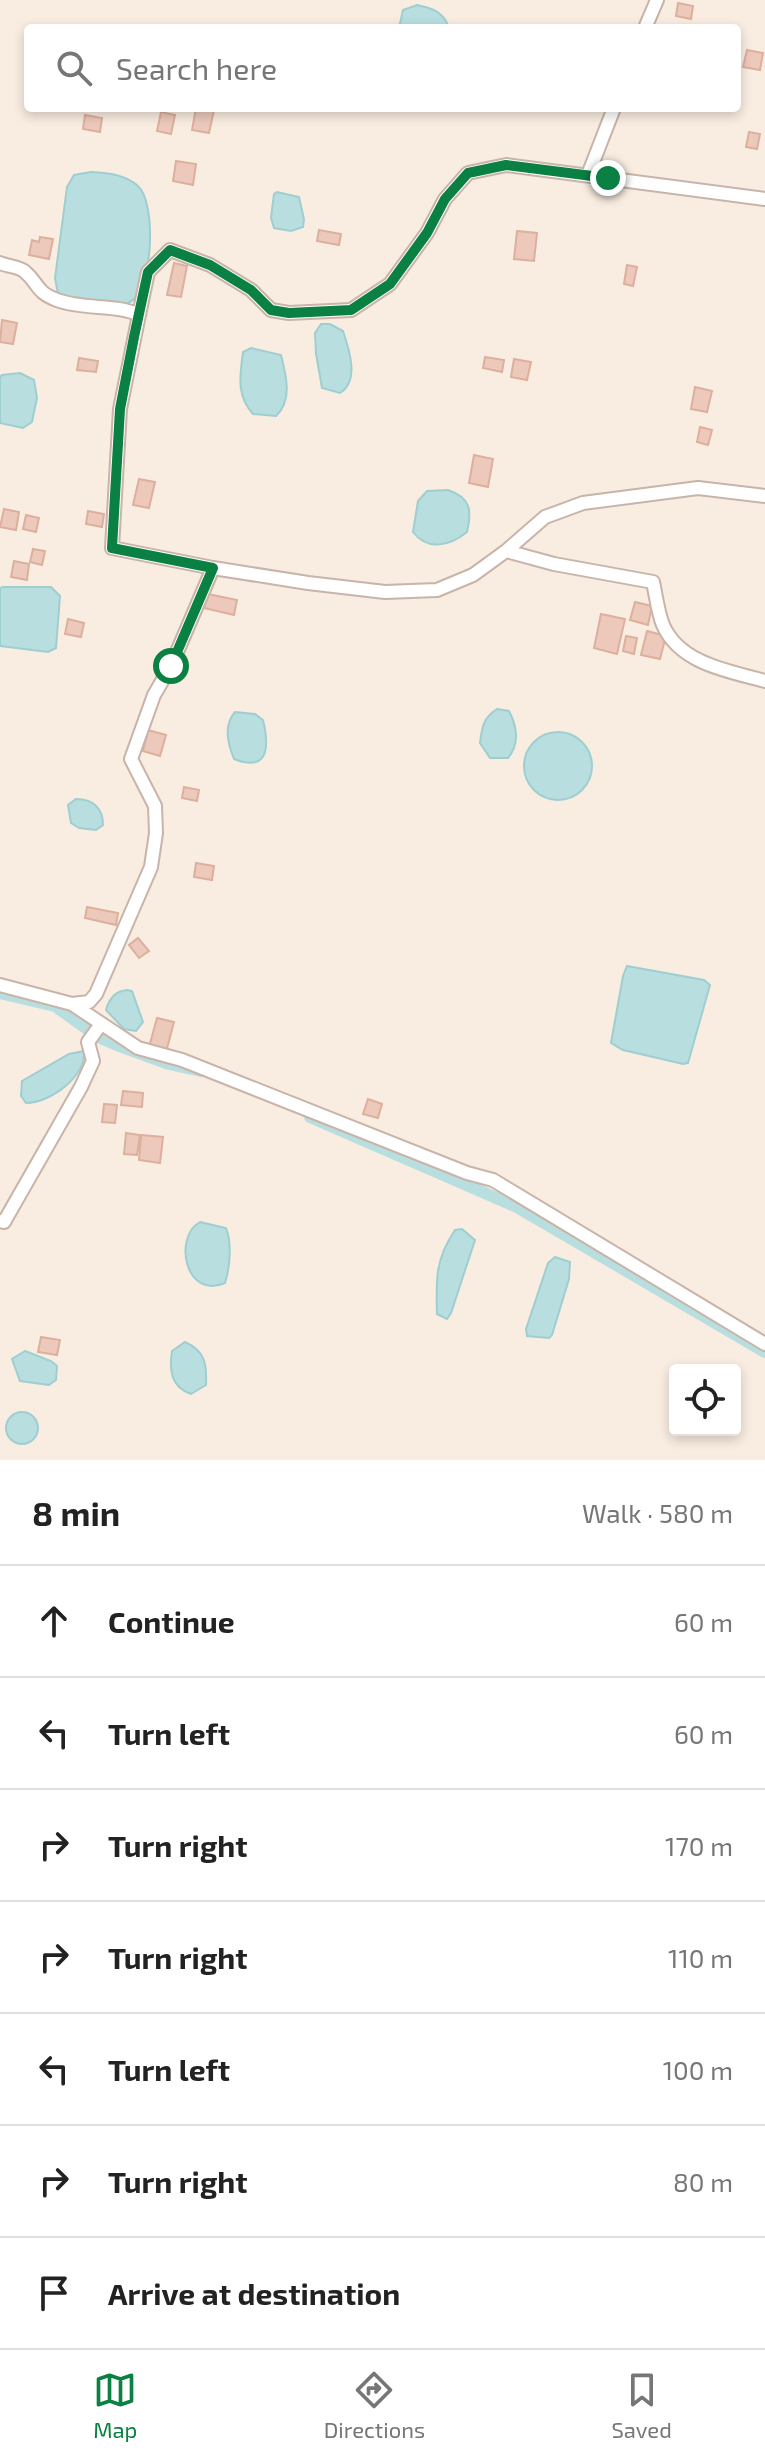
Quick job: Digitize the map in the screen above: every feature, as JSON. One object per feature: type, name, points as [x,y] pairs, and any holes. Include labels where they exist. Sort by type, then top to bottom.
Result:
[{"type":"street","points":[[647,24],[657,0]]},
{"type":"street","points":[[588,175],[612,112]]},
{"type":"street","points":[[765,199],[506,165],[468,173],[445,199],[427,233],[390,284],[351,310],[289,313],[271,310],[251,290],[210,265],[170,250],[148,272],[120,409],[112,548],[308,583],[385,592],[437,590],[473,575],[545,517],[583,503],[698,488],[765,496]]},
{"type":"street","points":[[0,263],[23,270],[38,291],[58,301],[91,309],[129,310],[139,315]]},
{"type":"street","points":[[506,551],[554,564],[653,582],[664,627],[685,654],[715,667],[765,681]]},
{"type":"street","points":[[72,1004],[89,1002],[96,994],[151,867],[156,833],[155,806],[131,759],[154,695],[171,666],[213,568]]},
{"type":"street","points":[[0,985],[72,1004],[138,1048],[196,1065],[467,1173],[493,1180],[765,1344]]},
{"type":"street","points":[[0,1221],[4,1222],[81,1087],[93,1061],[88,1042],[101,1024]]},
{"type":"water","points":[[417,5],[428,8],[437,12],[447,24],[400,24],[403,10]]},
{"type":"water","points":[[91,172],[116,175],[133,182],[144,195],[148,210],[150,246],[144,281],[138,294],[122,305],[94,304],[58,294],[55,278],[67,187],[74,175]]},
{"type":"water","points":[[274,194],[299,197],[303,227],[291,231],[274,228],[271,218]]},
{"type":"water","points":[[321,324],[330,324],[343,331],[348,347],[350,381],[340,393],[322,388],[315,333]]},
{"type":"water","points":[[251,348],[281,355],[286,395],[285,403],[276,416],[253,414],[244,400],[240,377],[243,352]]},
{"type":"water","points":[[20,373],[34,380],[37,398],[32,422],[23,428],[0,423],[0,377]]},
{"type":"water","points":[[448,490],[461,497],[468,506],[467,532],[447,543],[426,542],[413,532],[418,501],[427,491]]},
{"type":"water","points":[[51,587],[60,596],[56,648],[48,652],[0,646],[0,588]]},
{"type":"water","points":[[497,709],[509,711],[514,723],[516,741],[508,758],[490,758],[480,743],[484,723]]},
{"type":"water","points":[[235,712],[255,714],[263,720],[266,747],[261,759],[255,762],[234,759],[228,729]]},
{"type":"water","points":[[558,732],[582,742],[592,766],[582,790],[558,800],[534,790],[524,766],[534,742]]},
{"type":"water","points":[[76,799],[96,806],[103,825],[96,830],[79,828],[71,823],[68,805]]},
{"type":"water","points":[[627,966],[704,980],[710,985],[688,1063],[623,1050],[611,1043]]},
{"type":"water","points":[[132,991],[143,1022],[136,1031],[124,1029],[106,1010],[113,996]]},
{"type":"water","points":[[84,1051],[79,1070],[65,1087],[45,1099],[26,1103],[21,1096],[22,1081],[69,1054]]},
{"type":"water","points":[[200,1222],[226,1228],[230,1255],[225,1283],[211,1286],[200,1283],[187,1264],[187,1240]]},
{"type":"water","points":[[462,1229],[475,1240],[447,1319],[437,1314],[438,1270],[448,1241],[455,1230]]},
{"type":"water","points":[[555,1257],[570,1262],[569,1279],[552,1335],[549,1338],[527,1336],[526,1329],[548,1263]]},
{"type":"water","points":[[185,1342],[201,1354],[206,1371],[206,1385],[191,1394],[175,1383],[171,1372],[172,1351]]},
{"type":"water","points":[[25,1351],[57,1366],[56,1380],[49,1385],[20,1381],[12,1359]]},
{"type":"water","points":[[22,1412],[33,1417],[38,1428],[33,1439],[22,1444],[11,1439],[6,1428],[11,1417]]},
{"type":"building","points":[[678,3],[693,6],[691,19],[676,16]]},
{"type":"building","points":[[747,50],[763,53],[760,70],[743,67]]},
{"type":"building","points":[[161,112],[175,115],[171,134],[157,131]]},
{"type":"building","points":[[195,112],[214,112],[209,133],[192,130]]},
{"type":"building","points":[[85,115],[102,118],[100,132],[83,129]]},
{"type":"building","points":[[749,132],[760,134],[757,149],[746,147]]},
{"type":"building","points":[[176,161],[196,164],[193,185],[173,181]]},
{"type":"building","points":[[319,230],[341,234],[339,245],[317,241]]},
{"type":"building","points":[[517,231],[537,233],[534,261],[514,259]]},
{"type":"building","points":[[40,237],[53,239],[49,259],[29,255],[32,240],[39,242]]},
{"type":"building","points":[[174,263],[187,266],[181,297],[167,295]]},
{"type":"building","points":[[627,265],[637,267],[633,286],[624,284]]},
{"type":"building","points":[[2,320],[17,323],[13,344],[0,342]]},
{"type":"building","points":[[485,357],[504,360],[502,372],[483,368]]},
{"type":"building","points":[[79,358],[98,361],[96,372],[77,370]]},
{"type":"building","points":[[514,359],[531,362],[527,380],[511,377]]},
{"type":"building","points":[[695,387],[712,391],[707,412],[691,409]]},
{"type":"building","points":[[700,427],[712,430],[708,445],[697,442]]},
{"type":"building","points":[[474,455],[493,459],[488,487],[469,483]]},
{"type":"building","points":[[139,479],[155,482],[149,508],[133,505]]},
{"type":"building","points":[[4,509],[19,512],[16,530],[0,527]]},
{"type":"building","points":[[88,511],[104,514],[102,527],[86,524]]},
{"type":"building","points":[[26,515],[39,518],[36,532],[23,529]]},
{"type":"building","points":[[33,549],[45,551],[42,565],[30,562]]},
{"type":"building","points":[[14,561],[29,564],[27,580],[11,577]]},
{"type":"building","points":[[208,594],[237,600],[234,615],[204,608]]},
{"type":"building","points":[[635,602],[652,606],[648,625],[630,620]]},
{"type":"building","points":[[601,614],[625,619],[617,654],[594,648]]},
{"type":"building","points":[[68,619],[84,623],[81,637],[65,634]]},
{"type":"building","points":[[647,631],[666,636],[660,659],[641,655]]},
{"type":"building","points":[[626,636],[637,638],[634,654],[623,651]]},
{"type":"building","points":[[148,730],[166,735],[160,756],[143,751]]},
{"type":"building","points":[[184,787],[199,790],[197,801],[182,798]]},
{"type":"building","points":[[196,863],[214,866],[212,880],[194,877]]},
{"type":"building","points":[[87,907],[118,913],[116,925],[85,918]]},
{"type":"building","points":[[138,938],[149,951],[139,958],[129,945]]},
{"type":"building","points":[[157,1018],[174,1022],[166,1052],[149,1047]]},
{"type":"building","points":[[123,1091],[143,1093],[142,1107],[121,1105]]},
{"type":"building","points":[[368,1099],[382,1104],[378,1118],[363,1114]]},
{"type":"building","points":[[104,1104],[117,1105],[115,1123],[102,1122]]},
{"type":"building","points":[[126,1133],[140,1135],[137,1155],[124,1154]]},
{"type":"building","points":[[141,1135],[163,1137],[160,1163],[139,1160]]},
{"type":"building","points":[[41,1337],[60,1340],[57,1355],[38,1352]]},
{"type":"waterway","points":[[0,993],[55,1006],[98,1037],[169,1064],[201,1071]]},
{"type":"waterway","points":[[310,1117],[517,1207],[765,1352]]},
{"type":"route","points":[[171,666],[213,568],[112,548],[120,409],[148,272],[170,250],[210,265],[251,290],[271,310],[289,313],[351,310],[390,284],[427,233],[445,199],[468,173],[506,165],[608,178]]}]
